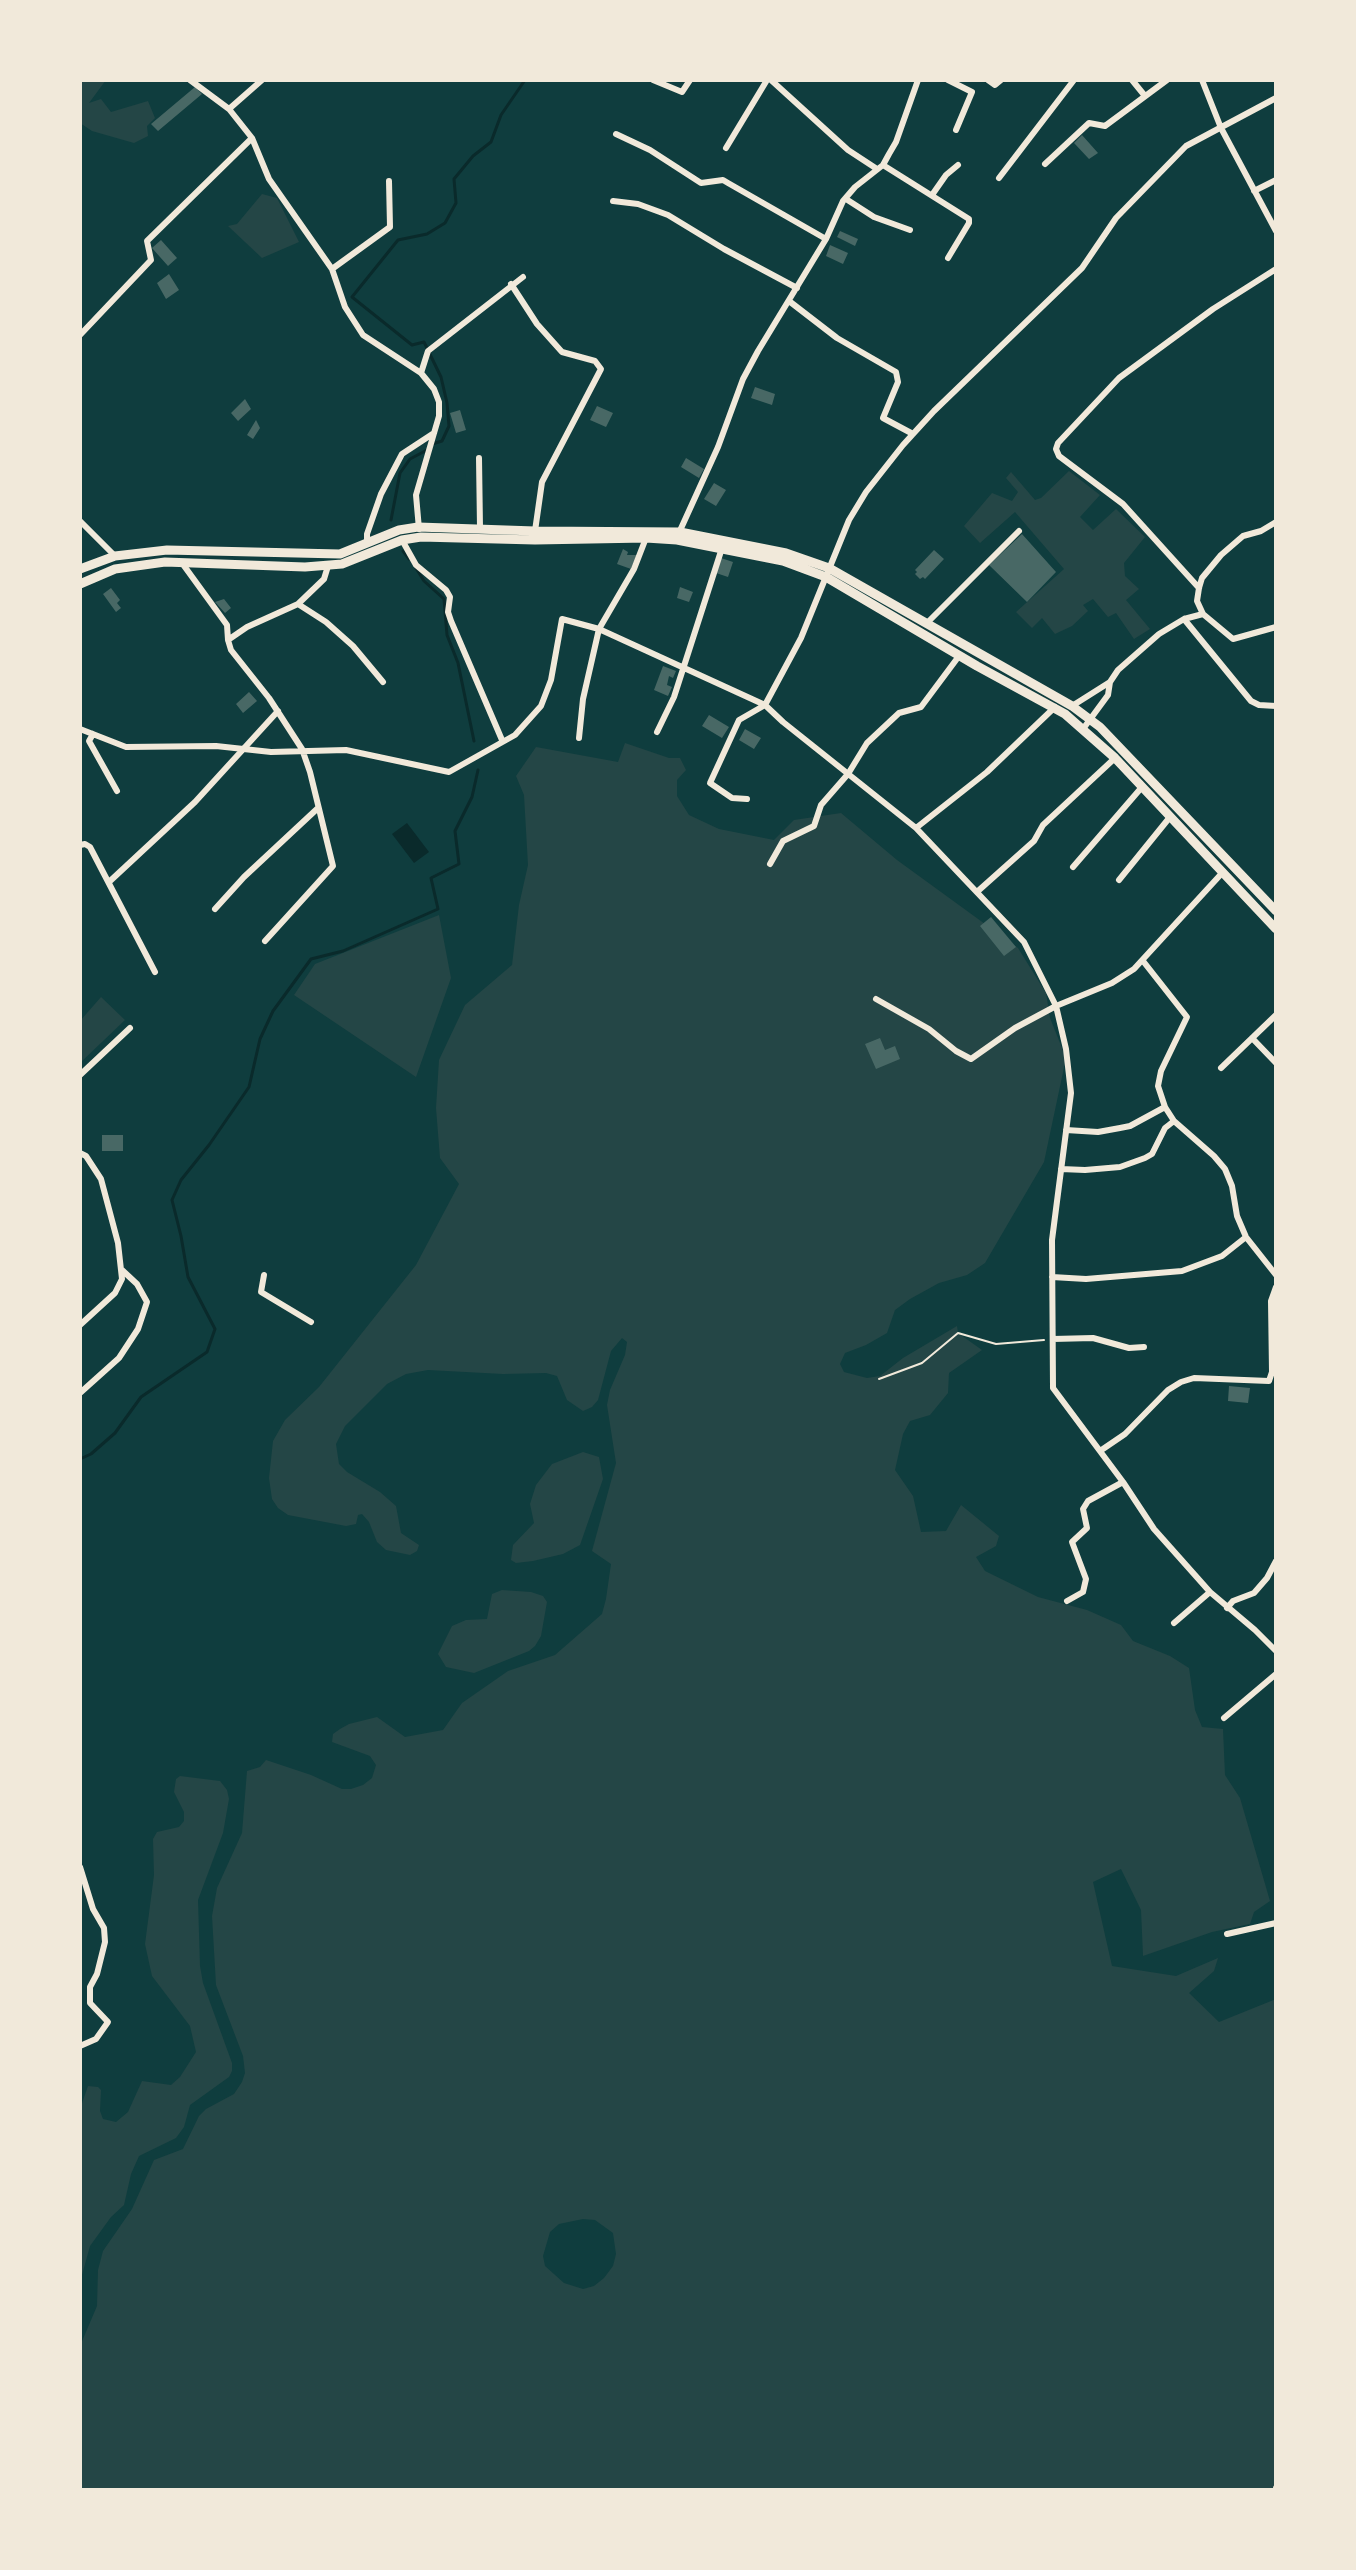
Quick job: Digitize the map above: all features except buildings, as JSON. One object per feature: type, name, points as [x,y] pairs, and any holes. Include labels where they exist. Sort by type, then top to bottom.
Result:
[{"type":"main road","points":[[80,584],[115,569],[181,562],[328,566],[355,561],[420,532],[480,528],[678,536],[763,547],[828,572],[927,623],[1092,720],[1276,911]]},
{"type":"main road","points":[[80,569],[115,556],[167,550],[327,555],[351,551],[399,530],[535,540],[678,536],[828,572],[959,656],[1065,714],[1115,758],[1276,929]]},
{"type":"street","points":[[190,80],[229,109],[252,138],[269,179],[332,269],[345,307],[363,335],[421,373],[434,389],[439,402],[439,416],[416,495],[420,532]]},
{"type":"street","points":[[229,109],[262,80]]},
{"type":"street","points":[[653,80],[682,92],[690,80]]},
{"type":"street","points":[[726,148],[769,80],[848,150],[932,195],[969,219],[948,258]]},
{"type":"street","points":[[781,89],[787,80]]},
{"type":"street","points":[[678,536],[718,447],[743,379],[826,239],[846,199],[855,187],[880,167],[896,142],[918,80]]},
{"type":"street","points":[[948,80],[972,92],[956,130]]},
{"type":"street","points":[[988,80],[995,85],[1001,80]]},
{"type":"street","points":[[999,178],[1074,80]]},
{"type":"street","points":[[1132,80],[1145,96]]},
{"type":"street","points":[[1045,164],[1089,123],[1105,126],[1167,80]]},
{"type":"street","points":[[1202,80],[1221,128],[1276,231]]},
{"type":"street","points":[[747,799],[732,798],[710,783],[739,720],[765,705],[801,638],[849,520],[866,492],[913,434],[1082,268],[1116,218],[1186,146],[1276,98]]},
{"type":"street","points":[[616,134],[650,150],[701,183],[723,180],[826,239]]},
{"type":"street","points":[[80,335],[151,260],[147,241],[252,138]]},
{"type":"street","points":[[932,195],[946,175],[958,165]]},
{"type":"street","points":[[1254,191],[1276,180]]},
{"type":"street","points":[[332,269],[390,227],[389,181]]},
{"type":"street","points":[[846,199],[874,217],[910,230]]},
{"type":"street","points":[[613,201],[638,204],[668,215],[797,288]]},
{"type":"street","points":[[1199,588],[1123,504],[1059,456],[1056,449],[1064,436],[1119,378],[1213,309],[1276,269]]},
{"type":"street","points":[[421,373],[428,351],[523,277]]},
{"type":"street","points":[[511,284],[562,352],[595,361],[601,369],[542,482],[535,531]]},
{"type":"street","points":[[789,301],[837,338],[896,372],[898,382],[883,418],[913,434]]},
{"type":"street","points":[[367,544],[367,534],[381,494],[402,454],[435,432]]},
{"type":"street","points":[[479,458],[480,528]]},
{"type":"street","points":[[80,521],[115,556]]},
{"type":"street","points":[[1276,522],[1230,545],[1202,578],[1197,601],[1203,614],[1233,639],[1276,627]]},
{"type":"street","points":[[927,623],[1019,531]]},
{"type":"street","points":[[579,738],[583,699],[599,629],[634,569],[646,538]]},
{"type":"street","points":[[402,540],[416,565],[450,597],[448,612],[451,621],[502,740]]},
{"type":"street","points":[[657,732],[674,697],[722,548]]},
{"type":"street","points":[[181,562],[227,625],[231,650],[278,711],[302,749],[333,866],[265,941]]},
{"type":"street","points":[[228,640],[247,627],[298,604],[324,579],[328,566]]},
{"type":"street","points":[[298,604],[326,622],[353,646],[383,682]]},
{"type":"street","points":[[1065,714],[1072,706],[1110,682],[1137,652],[1184,619],[1203,614]]},
{"type":"street","points":[[80,729],[126,747],[216,746],[271,752],[346,750],[449,772],[515,735],[541,706],[551,680],[562,619],[599,629],[765,705],[916,828],[1024,942],[1056,1006],[1066,1049],[1071,1093],[1052,1240],[1053,1388],[1154,1529],[1210,1592],[1276,1651]]},
{"type":"street","points":[[1184,619],[1255,705],[1276,706]]},
{"type":"street","points":[[770,864],[783,841],[814,826],[821,805],[848,774],[867,743],[899,713],[921,707],[959,656]]},
{"type":"street","points":[[1083,729],[1108,695],[1110,682]]},
{"type":"street","points":[[916,828],[987,772],[1055,707]]},
{"type":"street","points":[[109,882],[195,802],[278,711]]},
{"type":"street","points":[[93,734],[89,741],[117,791]]},
{"type":"street","points":[[978,891],[1034,841],[1043,825],[1115,758]]},
{"type":"street","points":[[1073,867],[1142,787]]},
{"type":"street","points":[[215,909],[244,877],[318,808]]},
{"type":"street","points":[[1119,880],[1170,817]]},
{"type":"street","points":[[80,845],[90,847],[155,972]]},
{"type":"street","points":[[876,999],[929,1029],[971,1059],[1015,1028],[1056,1006],[1112,983],[1143,961],[1231,864]]},
{"type":"street","points":[[1143,961],[1187,1017],[1161,1071],[1158,1086],[1165,1107],[1174,1121],[1225,1169],[1232,1186],[1237,1216],[1246,1237],[1276,1275]]},
{"type":"street","points":[[1221,1068],[1276,1015]]},
{"type":"street","points":[[80,1075],[130,1028]]},
{"type":"street","points":[[1252,1038],[1276,1063]]},
{"type":"street","points":[[1066,1130],[1098,1132],[1120,1128],[1165,1107]]},
{"type":"street","points":[[1061,1169],[1109,1168],[1145,1158],[1152,1154],[1165,1128],[1174,1121]]},
{"type":"street","points":[[80,1153],[86,1156],[101,1179],[122,1270],[122,1279],[115,1293],[80,1325]]},
{"type":"street","points":[[1052,1277],[1086,1279],[1182,1271],[1222,1256],[1246,1237]]},
{"type":"street","points":[[80,1393],[119,1358],[138,1329],[147,1302],[137,1284],[122,1270]]},
{"type":"street","points":[[264,1275],[261,1292],[311,1322]]},
{"type":"street","points":[[1100,1451],[1125,1434],[1168,1390],[1181,1382],[1194,1378],[1269,1381],[1272,1372],[1271,1301],[1276,1287]]},
{"type":"street","points":[[1053,1339],[1093,1338],[1129,1348],[1144,1347]]},
{"type":"street","points":[[1067,1601],[1083,1592],[1086,1579],[1072,1542],[1087,1528],[1083,1509],[1088,1501],[1123,1482]]},
{"type":"street","points":[[1227,1608],[1233,1601],[1254,1593],[1276,1561]]},
{"type":"street","points":[[1174,1623],[1210,1592]]},
{"type":"street","points":[[1224,1718],[1276,1674]]},
{"type":"street","points":[[80,1867],[93,1909],[104,1928],[105,1942],[97,1974],[90,1987],[90,2003],[108,2022],[96,2039],[80,2046]]},
{"type":"street","points":[[1227,1934],[1276,1923]]},
{"type":"path","points":[[879,1379],[922,1363],[958,1333],[996,1344],[1053,1339]]},
{"type":"shaded area","points":[[80,80],[106,80],[89,103],[101,99],[111,112],[148,101],[155,118],[147,126],[148,136],[134,143],[92,131],[80,123]]},
{"type":"shaded area","points":[[262,194],[277,198],[299,242],[262,258],[228,226],[237,224]]},
{"type":"shaded area","points":[[1069,471],[1100,495],[1080,517],[1093,530],[1116,509],[1145,537],[1124,563],[1125,576],[1139,589],[1126,600],[1150,629],[1134,639],[1116,613],[1108,617],[1093,599],[1083,605],[1088,611],[1072,626],[1055,634],[1042,618],[1032,628],[1016,612],[1064,569],[1015,512],[980,543],[964,526],[992,493],[1012,501],[1018,492],[1006,478],[1011,472],[1035,500]]},
{"type":"shaded area","points":[[625,743],[669,758],[680,758],[686,770],[677,780],[677,796],[689,815],[719,829],[774,840],[794,820],[841,813],[897,860],[1018,948],[1046,993],[1050,1018],[1066,1058],[1044,1162],[985,1263],[967,1275],[939,1283],[910,1299],[895,1310],[887,1333],[845,1353],[840,1364],[844,1372],[867,1378],[880,1376],[903,1358],[957,1326],[958,1333],[982,1350],[949,1373],[948,1393],[930,1415],[910,1421],[903,1434],[895,1470],[913,1496],[921,1532],[946,1531],[961,1505],[999,1536],[996,1546],[976,1557],[985,1571],[1038,1597],[1087,1610],[1121,1625],[1133,1641],[1170,1656],[1189,1668],[1195,1710],[1202,1727],[1223,1729],[1225,1775],[1240,1798],[1270,1901],[1254,1912],[1250,1924],[1212,1932],[1143,1956],[1141,1910],[1121,1869],[1093,1882],[1112,1966],[1176,1976],[1218,1958],[1214,1971],[1189,1993],[1219,2022],[1276,1999],[1276,2490],[80,2490],[80,2346],[97,2306],[98,2270],[103,2251],[132,2209],[154,2160],[183,2149],[199,2116],[234,2094],[245,2073],[243,2056],[216,1985],[212,1916],[217,1888],[242,1833],[247,1771],[260,1767],[266,1760],[342,1789],[363,1785],[372,1778],[376,1765],[370,1756],[332,1742],[333,1734],[349,1724],[377,1717],[405,1737],[443,1730],[462,1703],[508,1671],[555,1655],[602,1614],[611,1564],[592,1551],[616,1463],[607,1405],[625,1355],[627,1342],[622,1338],[611,1351],[598,1400],[583,1411],[567,1400],[557,1376],[546,1373],[428,1370],[406,1374],[387,1384],[345,1426],[336,1444],[339,1464],[396,1506],[401,1533],[419,1545],[417,1551],[410,1555],[386,1550],[377,1542],[362,1514],[358,1515],[356,1524],[346,1526],[288,1515],[272,1499],[269,1478],[273,1441],[285,1420],[319,1387],[416,1265],[459,1184],[440,1158],[436,1108],[439,1060],[465,1005],[512,965],[519,905],[528,865],[524,795],[516,776],[536,747],[618,762]],"holes":[[[595,2220],[613,2233],[616,2254],[613,2266],[594,2286],[583,2289],[564,2283],[545,2266],[543,2256],[550,2232],[559,2224]]]},
{"type":"shaded area","points":[[407,823],[429,852],[414,863],[392,834]]},
{"type":"shaded area","points":[[439,915],[451,978],[416,1077],[294,995],[315,964]]},
{"type":"shaded area","points":[[101,997],[125,1020],[80,1063],[80,1021]]},
{"type":"shaded area","points":[[583,1452],[599,1457],[603,1479],[580,1545],[563,1554],[533,1561],[516,1563],[511,1560],[513,1545],[534,1523],[530,1504],[536,1485],[552,1464]]},
{"type":"shaded area","points":[[502,1590],[531,1592],[543,1596],[547,1602],[541,1636],[535,1646],[474,1673],[446,1667],[438,1654],[452,1626],[466,1620],[487,1619],[492,1594]]},
{"type":"shaded area","points":[[180,1776],[220,1781],[229,1799],[223,1833],[198,1900],[203,1983],[232,2063],[232,2071],[229,2077],[190,2105],[184,2127],[176,2138],[139,2156],[124,2205],[90,2246],[80,2282],[80,2109],[88,2086],[101,2090],[100,2111],[103,2119],[116,2122],[128,2112],[142,2081],[171,2085],[196,2052],[190,2026],[152,1976],[145,1944],[154,1875],[153,1839],[157,1832],[179,1827],[184,1821],[184,1812],[174,1792],[176,1779]]},
{"type":"waterway","points":[[432,444],[442,441],[449,426],[441,377],[424,342],[412,345],[352,297],[398,240],[427,234],[445,223],[456,203],[454,179],[473,156],[491,142],[501,115],[525,80]]},
{"type":"waterway","points":[[391,520],[400,473],[410,459],[427,450]]},
{"type":"waterway","points":[[403,551],[409,559]]},
{"type":"waterway","points":[[416,568],[424,581],[444,599],[447,635],[458,663],[474,741]]},
{"type":"waterway","points":[[80,1459],[91,1454],[115,1433],[141,1397],[207,1352],[215,1329],[188,1277],[172,1200],[181,1180],[249,1087],[260,1039],[273,1011],[311,959],[343,951],[438,909],[431,878],[459,864],[455,831],[472,797],[478,770]]}]
